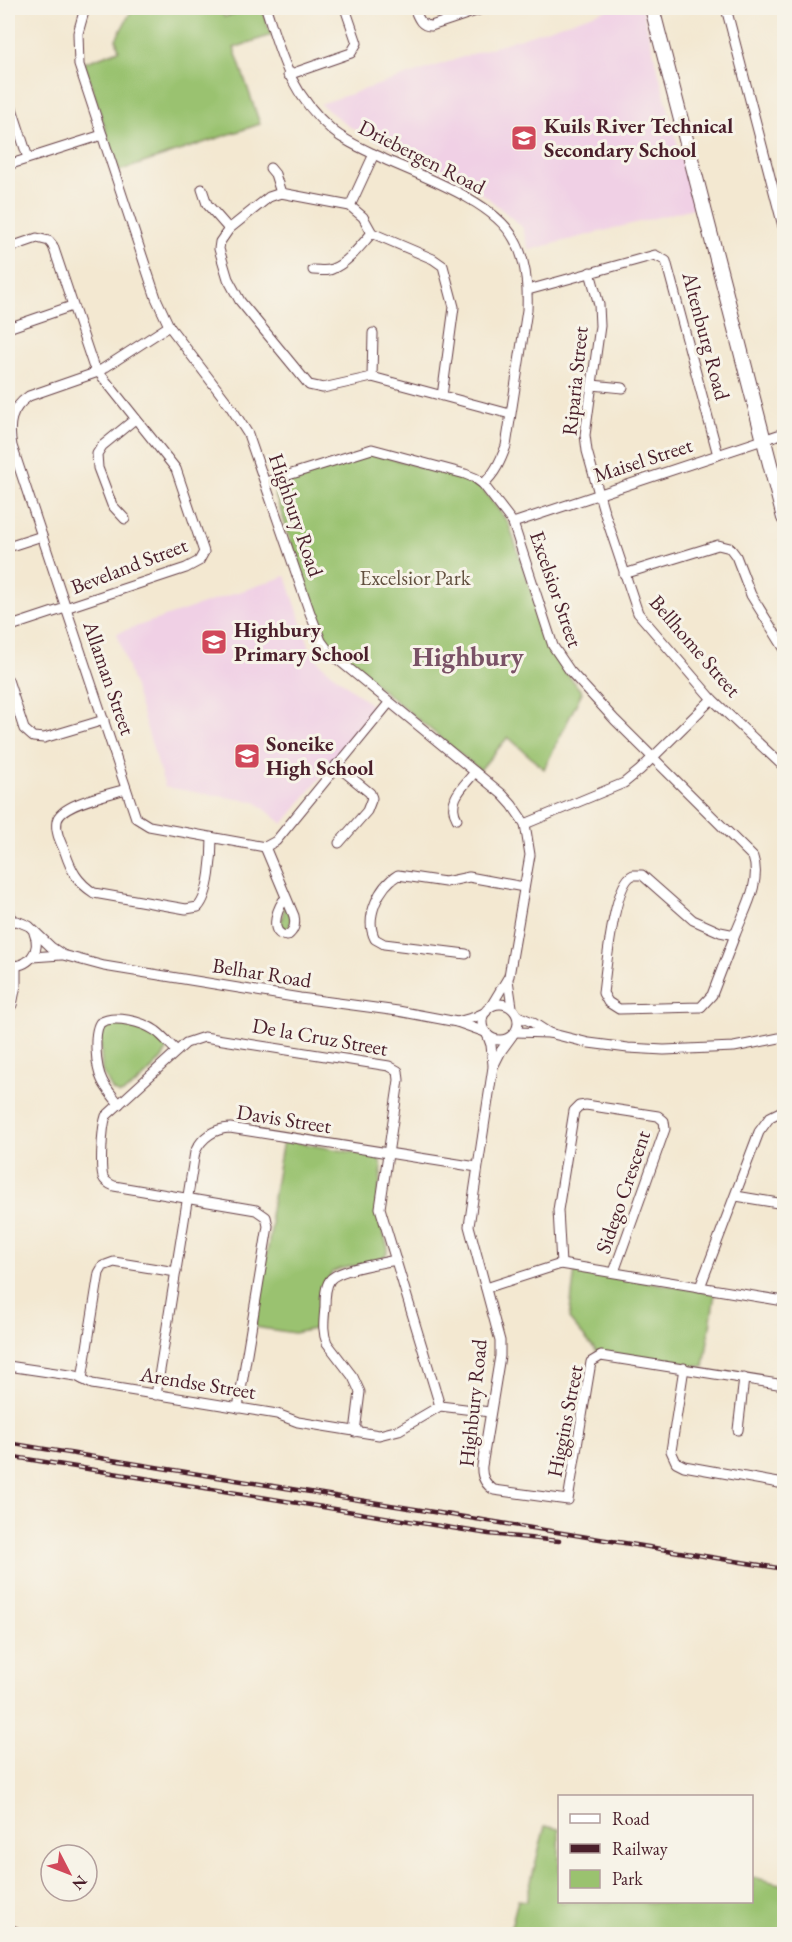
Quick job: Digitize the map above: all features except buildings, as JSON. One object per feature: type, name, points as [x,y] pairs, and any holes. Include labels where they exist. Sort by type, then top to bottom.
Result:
[{"type":"main road","points":[[8,1933],[14,1935]]},
{"type":"street","name":"Highbury Road","points":[[85,8],[78,33],[80,65],[156,298],[169,326],[243,424],[255,449],[321,640],[330,653],[512,804],[525,824],[530,855],[508,980],[512,1007]]},
{"type":"street","name":"Driebergen Road","points":[[266,8],[288,75],[309,107],[334,131],[352,144],[466,197],[498,219],[515,239],[528,290],[527,310],[506,446],[500,463],[483,484]]},
{"type":"street","points":[[288,75],[351,53],[357,43],[345,8]]},
{"type":"street","points":[[414,8],[421,22],[431,26],[485,8]]},
{"type":"street","points":[[652,8],[784,518]]},
{"type":"street","points":[[726,8],[784,230]]},
{"type":"street","points":[[8,96],[28,158]]},
{"type":"street","points":[[8,165],[102,135]]},
{"type":"street","points":[[350,206],[374,154]]},
{"type":"street","points":[[270,168],[275,174],[281,193]]},
{"type":"street","points":[[202,189],[207,204],[229,229]]},
{"type":"street","points":[[442,396],[454,307],[443,266],[433,259],[372,233],[363,217],[350,206],[281,193],[269,196],[229,229],[220,242],[219,249],[234,291],[309,385],[323,388],[372,377],[442,396],[510,414]]},
{"type":"street","points":[[313,270],[326,271],[336,267],[372,233]]},
{"type":"street","name":"Beveland Street","points":[[8,248],[37,238],[49,241],[56,252],[93,365],[176,469],[202,546],[203,557],[186,568],[67,609]]},
{"type":"street","name":"Altenburg Road","points":[[528,290],[655,255],[663,258],[669,265],[718,455]]},
{"type":"street","name":"Riparia Street","points":[[590,272],[598,305],[600,326],[585,435],[586,451],[600,494]]},
{"type":"street","points":[[8,328],[72,306]]},
{"type":"street","name":"Allaman Street","points":[[169,326],[98,372],[29,396],[11,409],[9,433],[12,461],[42,536],[136,818],[144,825],[266,847]]},
{"type":"street","points":[[372,377],[373,333]]},
{"type":"street","points":[[592,385],[623,388]]},
{"type":"street","points":[[125,519],[112,506],[96,459],[98,450],[135,419]]},
{"type":"street","name":"Maisel Street","points":[[513,523],[784,433]]},
{"type":"street","name":"Excelsior Street","points":[[266,482],[372,449],[465,474],[483,484],[513,523],[553,646],[560,659],[652,758],[753,857],[757,870],[756,878],[735,935],[712,995],[701,1007],[619,1009],[604,997],[604,983],[618,896],[633,875],[642,875],[649,879],[693,920],[735,935]]},
{"type":"street","name":"Bellhome Street","points":[[600,494],[634,605],[644,621],[712,699],[784,767]]},
{"type":"street","points":[[8,547],[42,536]]},
{"type":"street","points":[[624,574],[718,545],[730,548],[736,556],[752,595],[784,648]]},
{"type":"street","points":[[8,627],[67,609]]},
{"type":"street","points":[[8,680],[24,729],[33,737],[44,738],[105,720]]},
{"type":"street","points":[[525,824],[624,783],[712,699]]},
{"type":"street","points":[[287,899],[266,847],[276,842],[336,765],[389,703]]},
{"type":"street","points":[[336,765],[370,793],[372,798],[372,804],[367,811],[339,843]]},
{"type":"street","points":[[457,819],[453,808],[454,799],[475,772]]},
{"type":"street","points":[[126,789],[67,808],[58,816],[56,829],[72,873],[86,888],[94,892],[186,909],[198,907],[204,900],[212,856],[212,838]]},
{"type":"street","points":[[466,954],[384,944],[375,939],[371,929],[378,894],[384,886],[398,875],[445,882],[469,877],[524,887]]},
{"type":"street","points":[[8,899],[9,921]]},
{"type":"street","name":"Belhar Road","points":[[9,921],[23,922],[63,955],[104,966],[457,1022],[486,1033]]},
{"type":"street","points":[[12,1005],[12,966],[25,963],[32,957],[37,942],[33,930]]},
{"type":"street","name":"Belhar Road","points":[[32,957],[63,955]]},
{"type":"street","name":"Highbury Road","points":[[488,1009],[508,980]]},
{"type":"street","points":[[514,1034],[519,1021],[512,1007],[502,1004],[488,1009],[483,1019],[486,1033],[492,1038],[502,1040],[514,1034],[549,1033],[589,1043],[664,1050],[734,1047],[784,1036]]},
{"type":"street","name":"Belhar Road","points":[[457,1022],[475,1017],[488,1009]]},
{"type":"street","points":[[518,1016],[549,1033]]},
{"type":"street","points":[[119,1104],[105,1087],[99,1074],[96,1034],[100,1023],[112,1019],[143,1025],[156,1031],[177,1052]]},
{"type":"street","name":"Highbury Road","points":[[486,1033],[491,1045],[493,1067],[470,1226],[500,1341],[481,1471],[486,1484],[494,1490],[568,1500]]},
{"type":"street","name":"Highbury Road","points":[[493,1067],[501,1051],[514,1034]]},
{"type":"street","name":"De la Cruz Street","points":[[188,1199],[114,1186],[104,1179],[102,1174],[103,1127],[106,1116],[186,1043],[204,1037],[393,1067],[398,1071],[400,1077],[380,1208],[440,1406]]},
{"type":"street","name":"Sidego Crescent","points":[[561,1263],[558,1210],[574,1111],[584,1104],[655,1115],[662,1119],[665,1129],[614,1272]]},
{"type":"street","points":[[700,1287],[764,1123],[784,1110]]},
{"type":"street","name":"Davis Street","points":[[156,1395],[195,1152],[204,1138],[219,1129],[230,1128],[477,1167]]},
{"type":"street","points":[[736,1196],[784,1204]]},
{"type":"street","points":[[188,1199],[259,1211],[267,1220],[268,1226],[238,1408]]},
{"type":"street","points":[[355,1432],[360,1392],[353,1377],[327,1343],[323,1330],[326,1291],[330,1279],[339,1273],[396,1260]]},
{"type":"street","points":[[82,1379],[99,1273],[103,1266],[114,1262],[176,1272]]},
{"type":"street","points":[[486,1288],[561,1263],[784,1301]]},
{"type":"street","name":"Higgins Street","points":[[568,1500],[590,1370],[594,1359],[601,1356],[684,1368]]},
{"type":"street","name":"Arendse Street","points":[[8,1366],[76,1376],[92,1384],[277,1414],[298,1422],[379,1435],[394,1432],[440,1406]]},
{"type":"street","points":[[784,1385],[684,1368],[671,1451],[676,1462],[684,1466],[784,1484]]},
{"type":"street","points":[[738,1430],[744,1378]]},
{"type":"street","points":[[440,1406],[490,1412]]},
{"type":"shaded area","name":"Kuils River Technical Secondary School","points":[[612,8],[642,8],[694,208],[529,250],[522,227],[487,197],[348,126],[320,104]]},
{"type":"shaded area","points":[[286,576],[311,651],[321,664],[376,709],[283,824],[256,802],[165,787],[117,633]]},
{"type":"green space","points":[[133,8],[221,8],[224,17],[252,8],[262,8],[271,35],[234,48],[260,124],[119,171],[84,63],[119,50],[116,39]]},
{"type":"green space","name":"Excelsior Park","points":[[371,453],[469,480],[480,486],[508,522],[554,658],[582,692],[544,769],[508,737],[480,770],[347,661],[324,634],[318,623],[275,494],[276,489],[284,480]]},
{"type":"green space","points":[[285,904],[291,921],[286,932],[280,928]]},
{"type":"green space","points":[[112,1022],[150,1032],[157,1036],[167,1049],[147,1074],[120,1094],[113,1091],[102,1071],[100,1033],[102,1027]]},
{"type":"green space","points":[[283,1140],[378,1157],[382,1168],[376,1208],[388,1248],[386,1255],[378,1261],[332,1272],[325,1285],[318,1328],[294,1333],[255,1327]]},
{"type":"green space","points":[[575,1270],[715,1293],[704,1367],[597,1352],[569,1319]]},
{"type":"green space","points":[[545,1826],[558,1829],[558,1903],[753,1903],[753,1877],[784,1885],[784,1934],[509,1934],[518,1900],[526,1901]]},
{"type":"railway","points":[[8,1443],[784,1569]]},
{"type":"railway","points":[[8,1456],[489,1534],[559,1541]]},
{"type":"place","name":"Kuils River Technical Secondary School","points":[[524,138]]},
{"type":"place","name":"Highbury Primary School","points":[[214,642]]},
{"type":"place","name":"Soneike High School","points":[[247,756]]},
{"type":"district","name":"Highbury","points":[[468,657]]}]
